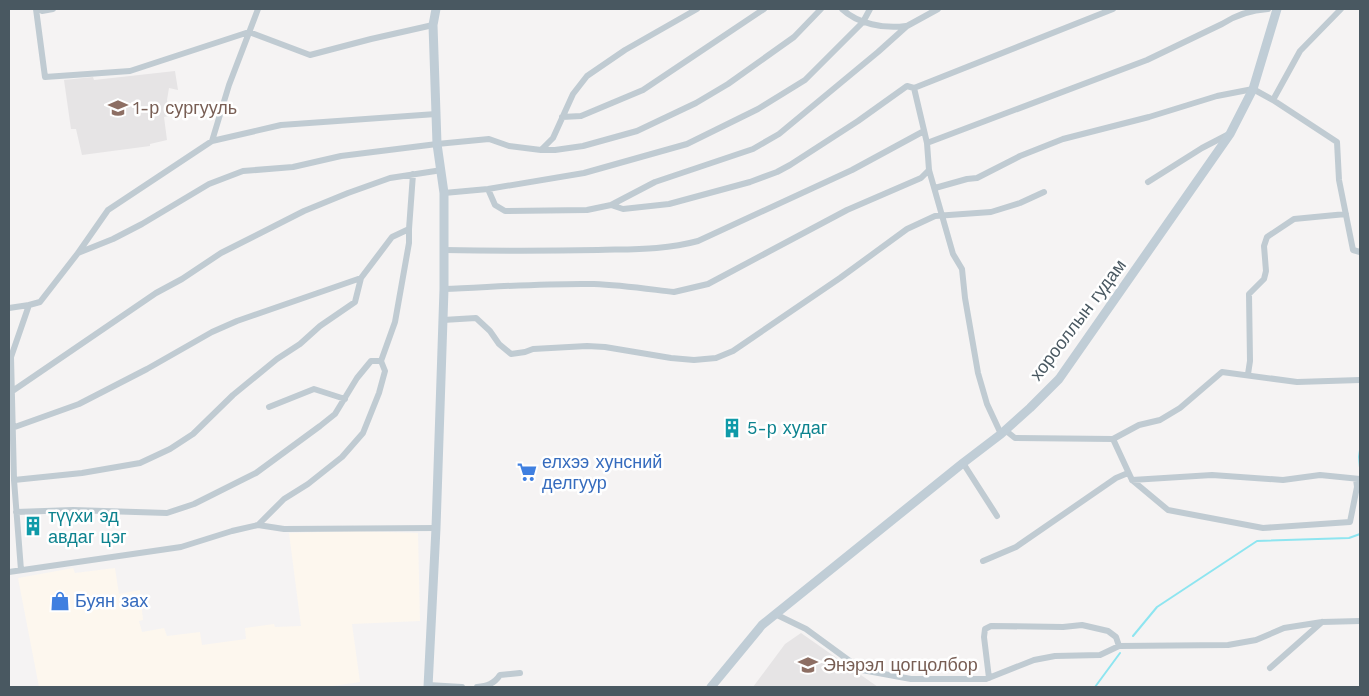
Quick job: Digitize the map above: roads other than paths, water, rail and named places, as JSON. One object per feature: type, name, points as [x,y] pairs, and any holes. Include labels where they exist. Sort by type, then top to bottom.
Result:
[{"type":"main road","points":[[428,686],[436,528],[444,289],[444,193],[437,144],[433,25],[436,9]]},
{"type":"main road","name":"хорооллын гудам","points":[[711,687],[762,625],[1003,432],[1059,379],[1230,134],[1253,89],[1277,9]]},
{"type":"street","points":[[36,9],[44,78],[130,71],[249,32],[310,55],[433,25]]},
{"type":"street","points":[[40,9],[42,11],[54,9]]},
{"type":"street","points":[[212,142],[229,85],[258,9]]},
{"type":"street","points":[[541,150],[553,138],[573,94],[587,76],[625,50],[697,9]]},
{"type":"street","points":[[562,117],[581,116],[643,90],[764,9]]},
{"type":"street","points":[[78,253],[113,239],[209,184],[242,171],[293,167],[341,156],[437,144],[489,140],[509,146],[555,150],[583,146],[637,131],[696,103],[728,84],[794,37],[821,9]]},
{"type":"street","points":[[842,9],[850,17],[863,22],[899,27],[907,26]]},
{"type":"street","points":[[444,193],[488,190],[584,173],[687,144],[764,106],[804,80],[863,22],[870,9]]},
{"type":"street","points":[[488,190],[495,205],[505,211],[587,210],[612,205],[634,191],[655,182],[752,149],[779,134],[907,26],[938,9]]},
{"type":"street","points":[[612,205],[623,209],[654,207],[750,182],[790,166],[883,105],[907,86],[914,88],[1112,9]]},
{"type":"street","points":[[927,143],[1147,60],[1222,24],[1232,17],[1254,10],[1268,9]]},
{"type":"street","points":[[1273,100],[1300,51],[1341,9]]},
{"type":"street","points":[[914,88],[927,143],[929,170],[941,215],[954,254],[962,269],[978,373],[987,404],[1003,432],[1015,438],[1112,439],[1139,426],[1160,420],[1180,408],[1222,372],[1297,382],[1360,380]]},
{"type":"street","points":[[935,188],[967,178],[977,178],[1020,156],[1063,139],[1149,117],[1217,96],[1253,89],[1337,142],[1339,180],[1353,250],[1360,252]]},
{"type":"street","points":[[9,308],[40,302],[108,210],[212,142],[281,125],[436,114]]},
{"type":"street","points":[[444,250],[557,251],[642,249],[698,241],[852,170],[924,131]]},
{"type":"street","points":[[1148,182],[1202,148],[1230,134]]},
{"type":"street","points":[[12,392],[156,293],[182,279],[220,253],[304,211],[390,178],[442,170]]},
{"type":"street","points":[[444,289],[512,285],[595,284],[674,292],[687,290],[708,284],[847,210],[921,178],[929,170]]},
{"type":"street","points":[[258,525],[284,499],[308,484],[342,457],[363,433],[379,393],[385,371],[381,362],[395,322],[410,243],[409,229],[413,174]]},
{"type":"street","points":[[443,320],[476,318],[490,331],[498,344],[511,354],[533,349],[578,346],[604,347],[681,359],[716,358],[733,352],[907,229],[935,216],[990,212],[1020,203],[1044,192]]},
{"type":"street","points":[[1248,374],[1250,361],[1249,294],[1264,280],[1266,271],[1264,246],[1267,237],[1294,219],[1346,214]]},
{"type":"street","points":[[14,480],[82,473],[140,463],[170,449],[192,434],[232,395],[300,344],[320,326],[355,302],[362,278],[392,237],[409,229]]},
{"type":"street","points":[[12,428],[78,404],[147,369],[212,332],[237,321],[362,278]]},
{"type":"street","points":[[21,570],[14,480],[11,357],[29,305]]},
{"type":"street","points":[[16,512],[82,510],[167,513],[194,504],[256,473],[335,414],[357,378],[371,361],[381,362]]},
{"type":"street","points":[[269,407],[314,389],[345,399]]},
{"type":"street","points":[[1112,439],[1132,480],[1168,510],[1263,528],[1350,522],[1358,479],[1320,475],[1283,480],[1212,475],[1132,480]]},
{"type":"street","points":[[963,463],[997,516]]},
{"type":"street","points":[[983,561],[1016,547],[1116,478],[1128,473]]},
{"type":"street","points":[[9,572],[181,547],[258,525],[284,529],[436,528]]},
{"type":"street","points":[[775,614],[806,629],[862,670],[911,679],[989,678],[1034,660],[1055,656],[1100,654],[1118,646],[1228,645],[1256,640],[1284,628],[1322,622],[1360,621]]},
{"type":"street","points":[[1270,668],[1322,622]]},
{"type":"street","points":[[989,678],[984,637],[985,629],[991,626],[1063,627],[1082,625],[1108,631],[1116,637],[1118,646]]},
{"type":"street","points":[[477,687],[492,683],[500,675],[520,673]]},
{"type":"street","points":[[428,686],[462,687]]},
{"type":"waterway","points":[[1360,450],[1360,468]]},
{"type":"waterway","points":[[1133,636],[1157,607],[1257,541],[1349,538],[1360,534]]},
{"type":"waterway","points":[[1095,687],[1120,653]]},
{"type":"place","name":"1-р сургууль","points":[[118,108]]},
{"type":"place","name":"5-р худаг","points":[[732,428]]},
{"type":"place","name":"елхээ хунсний делгуур","points":[[527,472]]},
{"type":"place","name":"түүхи эд авдаг цэг","points":[[33,526]]},
{"type":"place","name":"Буян зах","points":[[60,601]]},
{"type":"place","name":"Энэрэл цогцолбор","points":[[808,665]]}]
